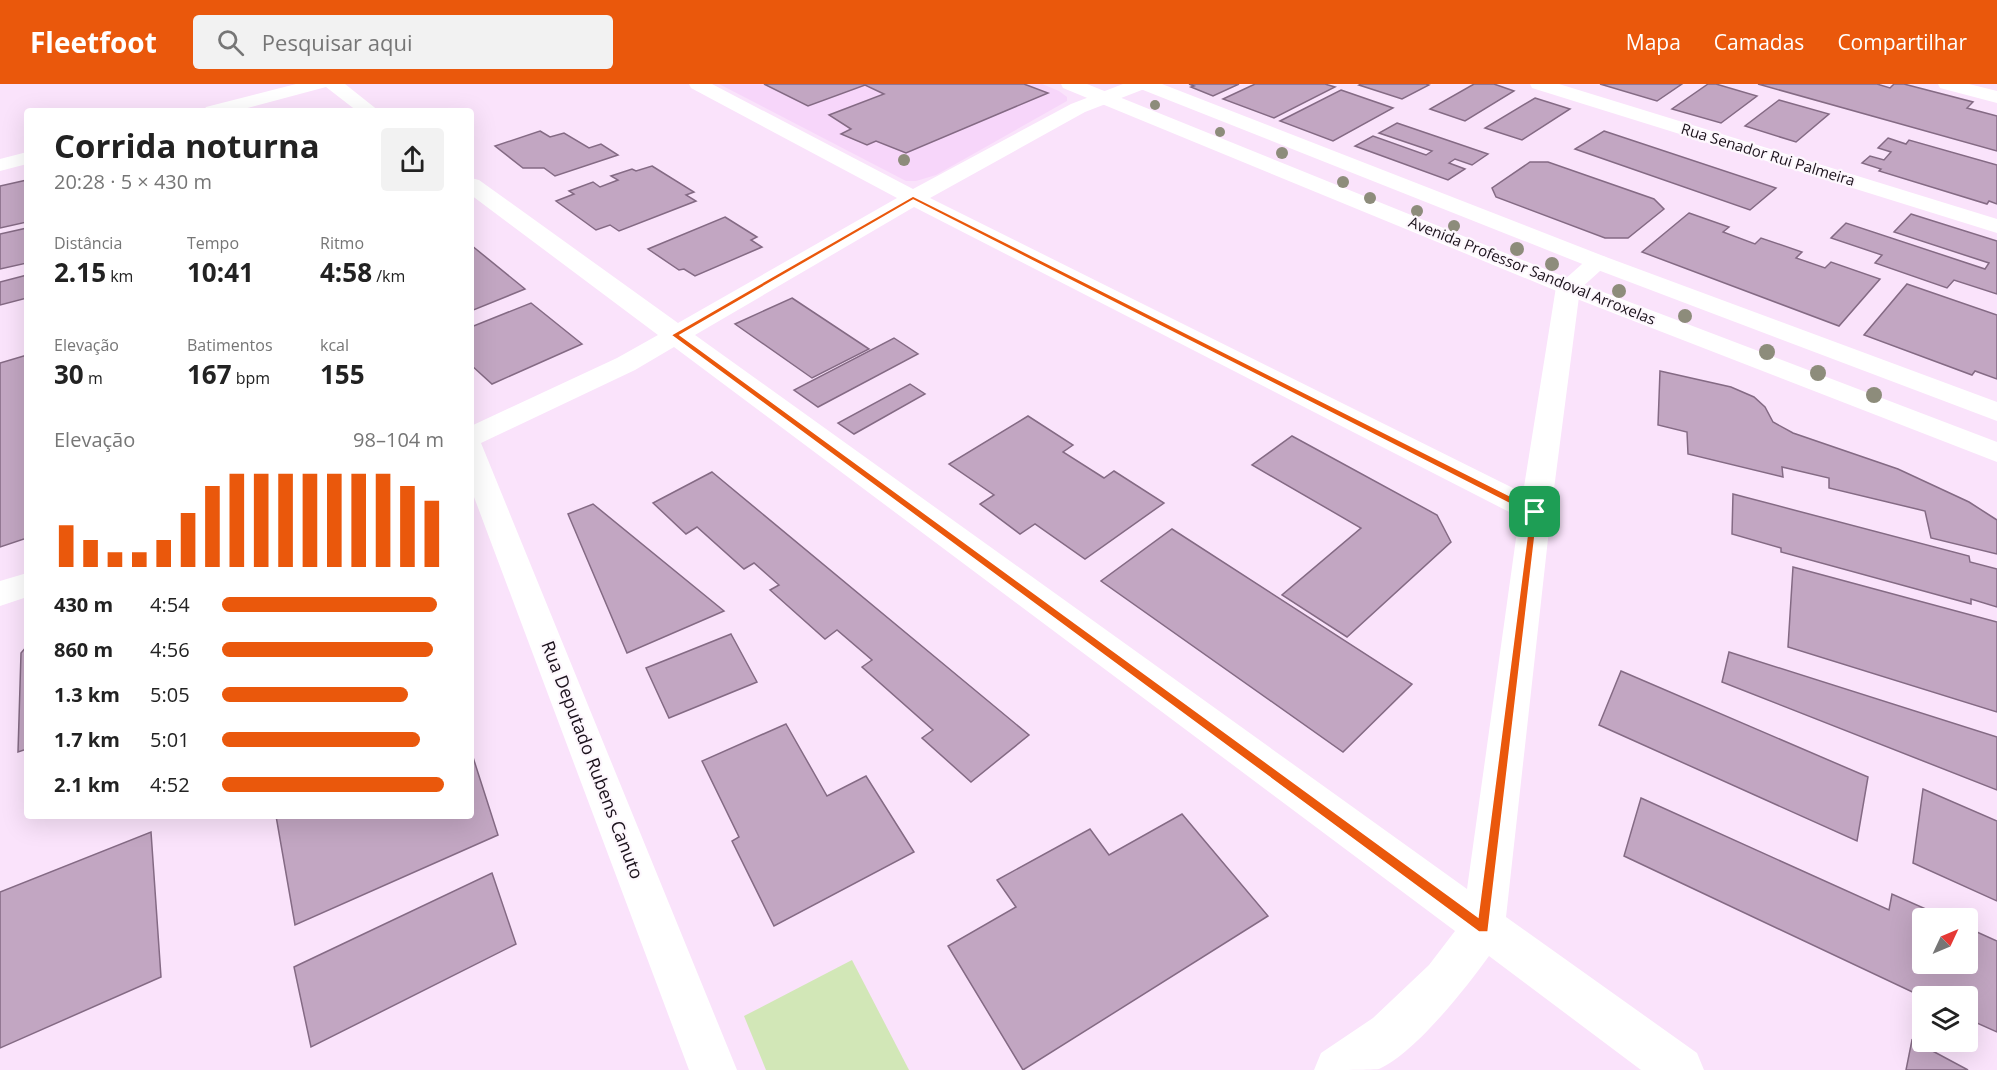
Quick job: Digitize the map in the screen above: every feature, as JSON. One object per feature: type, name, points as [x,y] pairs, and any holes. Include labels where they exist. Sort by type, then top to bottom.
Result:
[{"type":"street","points":[[225,108],[318,84]]},
{"type":"street","points":[[333,84],[365,108]]},
{"type":"street","points":[[698,84],[913,198],[1535,512]]},
{"type":"street","name":"Avenida Professor Sandoval Arroxelas","points":[[1070,84],[1568,287],[1997,453]]},
{"type":"street","points":[[474,436],[626,364],[913,198],[1078,108],[1140,84]]},
{"type":"street","name":"Avenida Professor Sandoval Arroxelas","points":[[1145,84],[1598,262],[1997,412]]},
{"type":"street","name":"Rua Senador Rui Palmeira","points":[[1539,84],[1997,226]]},
{"type":"street","points":[[1947,84],[1997,97]]},
{"type":"street","points":[[0,165],[24,159]]},
{"type":"street","points":[[474,188],[1680,1070]]},
{"type":"street","points":[[1338,1070],[1389,1034],[1444,980],[1483,928],[1535,512],[1568,287],[1598,262]]},
{"type":"street","name":"Rua Deputado Rubens Canuto","points":[[474,458],[713,1070]]},
{"type":"street","points":[[0,594],[24,586]]},
{"type":"shaded area","points":[[719,84],[1042,84],[1059,91],[1067,97],[1067,101],[936,175],[916,181],[906,181]]},
{"type":"green space","points":[[852,960],[909,1070],[766,1070],[744,1016]]},
{"type":"building","points":[[764,84],[1024,84],[1048,93],[906,153],[876,141],[867,145],[841,134],[851,129],[829,115],[884,94],[865,85],[808,106]]},
{"type":"building","points":[[1189,84],[1239,84],[1213,96]]},
{"type":"building","points":[[1255,84],[1325,84],[1335,87],[1274,118],[1223,99]]},
{"type":"building","points":[[1474,84],[1494,84],[1514,91],[1465,121],[1430,109]]},
{"type":"building","points":[[1600,84],[1682,84],[1657,101]]},
{"type":"building","points":[[1708,84],[1716,84],[1757,96],[1721,123],[1672,109]]},
{"type":"building","points":[[1758,84],[1877,84],[1890,88],[1894,84],[1904,84],[1973,102],[1967,108],[1997,116],[1997,151]]},
{"type":"building","points":[[1359,85],[1429,85],[1402,99]]},
{"type":"building","points":[[1341,90],[1393,108],[1333,141],[1280,121]]},
{"type":"building","points":[[1535,98],[1570,109],[1522,140],[1485,128]]},
{"type":"building","points":[[1779,100],[1829,114],[1796,142],[1745,126]]},
{"type":"building","points":[[1397,123],[1488,154],[1472,165],[1455,159],[1449,163],[1465,169],[1448,180],[1355,146],[1373,136],[1426,155],[1432,151],[1379,133]]},
{"type":"building","points":[[540,131],[550,137],[564,133],[589,148],[601,144],[618,155],[555,176],[544,168],[523,168],[495,146]]},
{"type":"building","points":[[1604,131],[1776,188],[1750,210],[1575,149]]},
{"type":"building","points":[[1888,138],[1906,144],[1909,140],[1997,165],[1997,204],[1989,201],[1987,204],[1879,171],[1881,169],[1862,163],[1870,156],[1884,160],[1891,152],[1878,148]]},
{"type":"building","points":[[1530,162],[1548,162],[1654,199],[1664,209],[1628,238],[1605,238],[1496,197],[1492,188]]},
{"type":"building","points":[[652,166],[694,192],[686,195],[696,201],[619,231],[610,225],[596,230],[556,201],[574,194],[569,191],[593,182],[600,187],[618,180],[611,176],[632,169],[636,171]]},
{"type":"building","points":[[24,181],[24,223],[0,228],[0,186]]},
{"type":"building","points":[[1689,213],[1729,227],[1723,232],[1755,244],[1761,238],[1802,252],[1796,258],[1825,268],[1831,262],[1880,279],[1839,326],[1642,252]]},
{"type":"building","points":[[1911,214],[1997,241],[1997,294],[1954,280],[1947,288],[1875,263],[1882,255],[1831,238],[1846,223],[1985,269],[1989,263],[1894,232]]},
{"type":"building","points":[[725,217],[757,237],[751,240],[762,247],[695,276],[684,269],[679,270],[648,249]]},
{"type":"building","points":[[24,229],[24,264],[0,269],[0,234]]},
{"type":"building","points":[[474,247],[525,289],[474,310]]},
{"type":"building","points":[[24,276],[24,299],[0,305],[0,282]]},
{"type":"building","points":[[1907,284],[1997,315],[1997,379],[1975,371],[1972,375],[1864,335]]},
{"type":"building","points":[[792,298],[869,349],[812,378],[735,324]]},
{"type":"building","points":[[531,303],[582,344],[492,384],[474,368],[474,326]]},
{"type":"building","points":[[894,338],[918,354],[818,407],[794,390]]},
{"type":"building","points":[[24,356],[24,539],[0,547],[0,363]]},
{"type":"building","points":[[1660,371],[1731,387],[1754,397],[1765,407],[1773,422],[1793,433],[1898,469],[1969,502],[1997,520],[1997,554],[1931,538],[1925,511],[1829,488],[1829,478],[1782,467],[1783,477],[1688,454],[1687,432],[1658,425]]},
{"type":"building","points":[[910,384],[925,394],[854,434],[838,423]]},
{"type":"building","points":[[1028,416],[1073,445],[1063,452],[1104,478],[1114,471],[1164,503],[1085,559],[1035,524],[1020,534],[980,504],[994,495],[949,464]]},
{"type":"building","points":[[1292,436],[1437,515],[1451,542],[1347,637],[1282,595],[1361,528],[1252,465]]},
{"type":"building","points":[[712,472],[1029,735],[971,782],[922,738],[933,730],[862,667],[872,660],[837,630],[825,639],[770,590],[779,585],[754,563],[744,569],[697,527],[686,534],[653,503]]},
{"type":"building","points":[[1733,494],[1969,556],[1970,562],[1997,569],[1997,607],[1971,599],[1971,604],[1781,552],[1781,548],[1732,534]]},
{"type":"building","points":[[593,504],[724,611],[627,653],[568,514]]},
{"type":"building","points":[[1172,529],[1412,684],[1343,752],[1101,581]]},
{"type":"building","points":[[1793,567],[1997,622],[1997,712],[1788,647]]},
{"type":"building","points":[[731,634],[757,682],[669,718],[646,668]]},
{"type":"building","points":[[24,650],[24,750],[18,752],[21,653]]},
{"type":"building","points":[[1729,652],[1997,737],[1997,790],[1722,682]]},
{"type":"building","points":[[1621,671],[1868,777],[1857,841],[1599,725]]},
{"type":"building","points":[[786,724],[827,796],[866,776],[914,852],[774,926],[732,841],[739,837],[702,761]]},
{"type":"building","points":[[474,760],[498,835],[295,925],[277,819],[474,819]]},
{"type":"building","points":[[1923,789],[1997,821],[1997,901],[1913,863]]},
{"type":"building","points":[[1641,798],[1889,910],[1892,894],[1924,908],[1912,908],[1912,974],[1978,974],[1978,932],[1997,941],[1997,1032],[1978,1023],[1978,986],[1912,986],[1912,992],[1624,856]]},
{"type":"building","points":[[1182,814],[1268,916],[1023,1070],[948,946],[1016,907],[997,880],[1090,829],[1109,855]]},
{"type":"building","points":[[151,832],[161,977],[0,1048],[0,892]]},
{"type":"building","points":[[492,873],[516,944],[311,1047],[294,967]]},
{"type":"building","points":[[1912,1040],[1912,1052],[1934,1052],[1968,1070],[1906,1070]]},
{"type":"route","points":[[913,198],[1535,512],[1483,928],[675,335],[913,198]]}]
